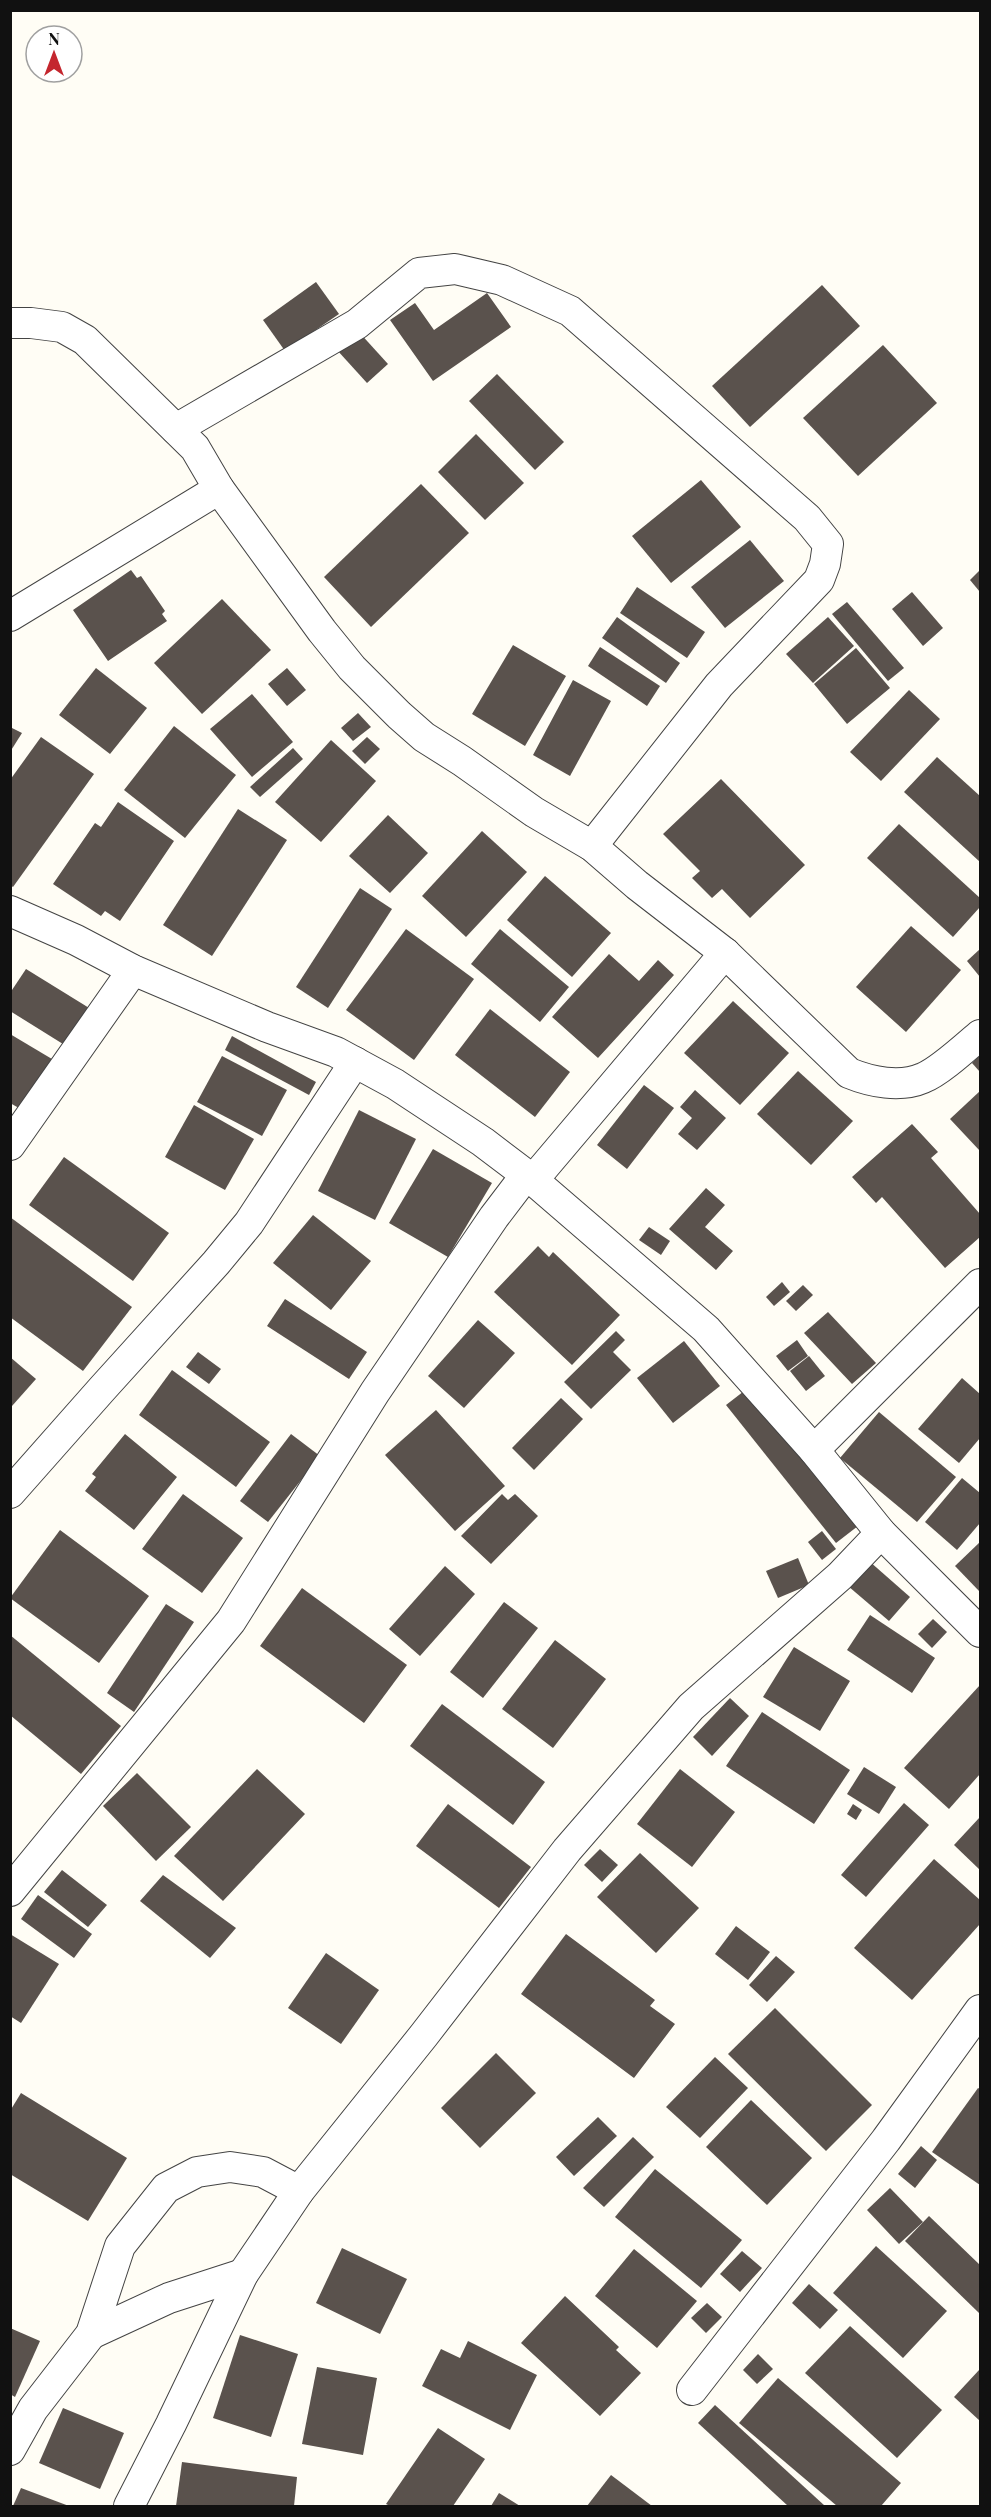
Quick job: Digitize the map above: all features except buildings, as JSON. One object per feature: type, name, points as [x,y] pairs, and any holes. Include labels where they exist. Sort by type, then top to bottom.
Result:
[{"type":"street","points":[[176,429],[357,324],[419,273],[455,270],[502,280],[570,311],[807,518],[828,544],[825,564],[819,580],[718,685],[592,846]]},
{"type":"street","points":[[10,323],[62,327],[85,340],[195,448],[219,489],[322,631],[352,668],[399,715],[424,737],[534,812],[592,846],[637,885],[725,953],[849,1073],[869,1081],[900,1083],[924,1078],[981,1035]]},
{"type":"street","points":[[10,616],[219,489]]},
{"type":"street","points":[[10,911],[76,940],[133,970],[267,1027],[336,1052],[395,1084],[483,1142],[529,1178],[706,1329],[814,1450],[881,1533],[981,1632]]},
{"type":"street","points":[[10,1891],[231,1621],[375,1392],[494,1217],[725,953]]},
{"type":"street","points":[[10,1145],[133,970]]},
{"type":"street","points":[[10,1493],[242,1231],[355,1062]]},
{"type":"street","points":[[814,1450],[981,1284]]},
{"type":"street","points":[[129,2506],[243,2274],[299,2191],[424,2035],[567,1850],[691,1707],[840,1576],[881,1533]]},
{"type":"street","points":[[692,2390],[886,2140],[981,2010]]},
{"type":"street","points":[[10,2450],[33,2409],[91,2334],[120,2246],[166,2188],[197,2172],[230,2167],[263,2172],[299,2191]]},
{"type":"street","points":[[91,2334],[169,2298],[243,2274]]}]
